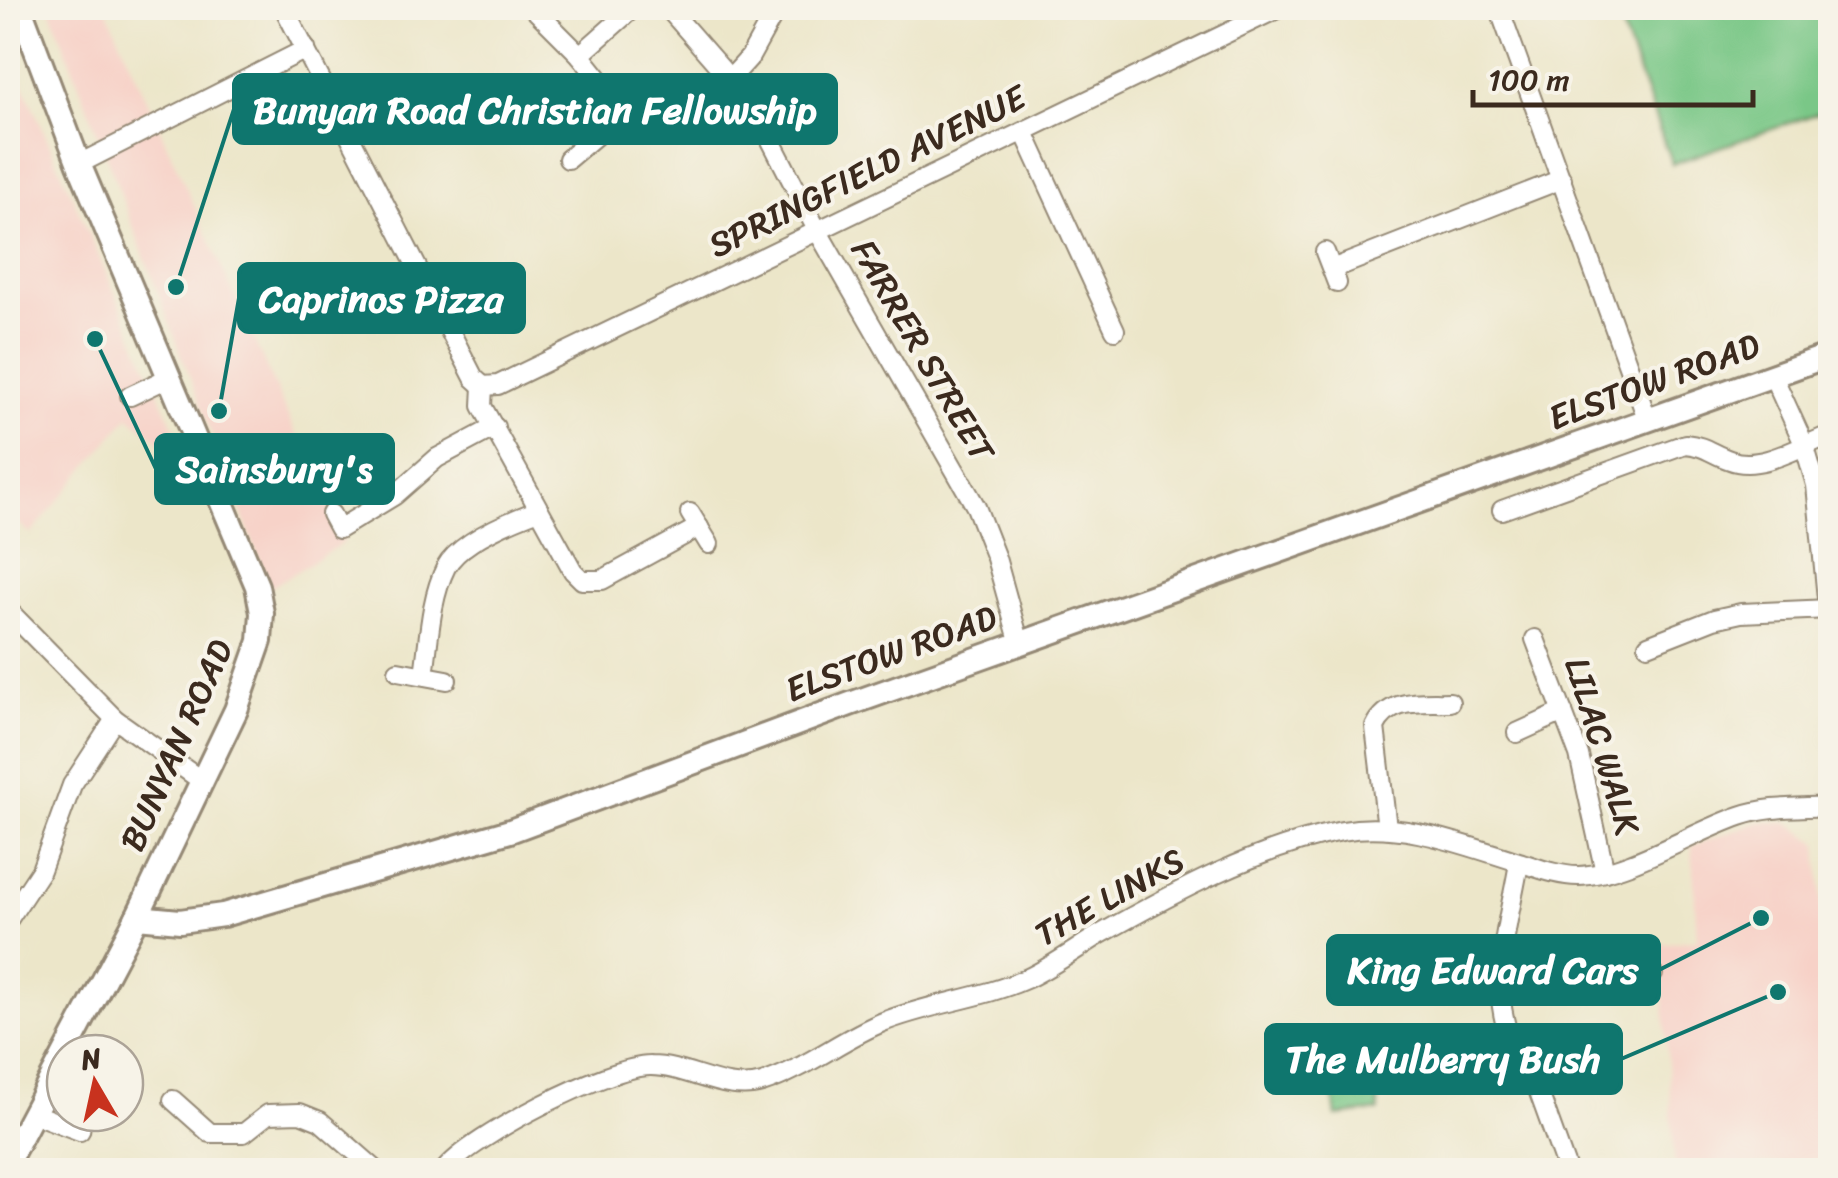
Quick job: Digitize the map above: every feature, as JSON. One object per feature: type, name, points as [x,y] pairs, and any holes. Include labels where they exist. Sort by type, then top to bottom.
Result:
[{"type":"street","name":"BUNYAN ROAD","points":[[11,1146],[34,1114],[137,917],[236,710],[260,641],[262,613],[257,586],[78,164],[20,8]]},
{"type":"street","points":[[284,8],[474,378],[482,386],[482,406],[573,572],[592,582],[617,573],[700,528]]},
{"type":"street","points":[[533,8],[632,105],[568,159]]},
{"type":"street","points":[[580,55],[633,8]]},
{"type":"street","name":"FARRER STREET","points":[[668,8],[730,79],[764,127],[817,230],[976,507],[996,558],[1020,644]]},
{"type":"street","points":[[730,79],[750,57],[777,8]]},
{"type":"street","name":"SPRINGFIELD AVENUE","points":[[482,386],[498,385],[1279,8]]},
{"type":"street","points":[[1499,8],[1648,421]]},
{"type":"street","points":[[78,164],[306,48]]},
{"type":"street","points":[[1024,132],[1115,330]]},
{"type":"street","points":[[1332,268],[1562,179]]},
{"type":"street","name":"ELSTOW ROAD","points":[[137,917],[180,921],[224,915],[510,830],[1830,355]]},
{"type":"street","points":[[1773,376],[1804,444],[1816,485],[1830,630]]},
{"type":"street","points":[[130,396],[170,377]]},
{"type":"street","points":[[331,514],[339,529],[395,494],[438,458],[494,427]]},
{"type":"street","points":[[1502,510],[1530,510],[1685,444],[1706,446],[1731,461],[1757,463],[1830,435]]},
{"type":"street","points":[[424,675],[436,601],[447,565],[467,547],[510,521],[539,510]]},
{"type":"street","name":"LILAC WALK","points":[[1648,645],[1714,619],[1742,613],[1830,609]]},
{"type":"street","points":[[8,610],[115,720],[202,781]]},
{"type":"street","name":"LILAC WALK","points":[[1535,639],[1555,666],[1563,712],[1579,754],[1606,872]]},
{"type":"street","points":[[398,671],[447,680]]},
{"type":"street","points":[[1387,828],[1376,742],[1381,715],[1400,704],[1450,702]]},
{"type":"street","points":[[1517,732],[1563,712]]},
{"type":"street","points":[[8,919],[41,870],[72,785],[115,720]]},
{"type":"street","name":"THE LINKS","points":[[445,1170],[472,1144],[593,1080],[624,1069],[651,1066],[755,1085],[784,1076],[879,1024],[921,1007],[1000,989],[1030,977],[1166,898],[1256,857],[1339,832],[1387,828],[1418,833],[1575,876],[1606,872],[1744,814],[1830,806]]},
{"type":"street","points":[[1512,1040],[1499,999],[1520,862]]},
{"type":"street","points":[[1502,964],[1550,976],[1612,978],[1653,973]]},
{"type":"street","points":[[1537,1086],[1566,1170]]},
{"type":"street","points":[[173,1100],[210,1133],[244,1132],[268,1114],[300,1113],[320,1121],[376,1170]]},
{"type":"street","points":[[34,1114],[45,1118]]},
{"type":"shaded area","points":[[50,8],[106,8],[344,542],[270,588]]},
{"type":"shaded area","points":[[8,50],[192,468],[129,416],[31,534],[8,515]]},
{"type":"shaded area","points":[[1759,822],[1787,822],[1818,843],[1830,1039],[1830,1160],[1675,1170],[1660,944],[1697,940],[1692,846]]},
{"type":"green space","points":[[1615,8],[1830,8],[1830,109],[1672,164]]},
{"type":"green space","points":[[1374,1069],[1379,1111],[1336,1116],[1332,1086],[1344,1073]]},
{"type":"place","name":"Bunyan Road Christian Fellowship","points":[[176,287]]},
{"type":"place","name":"Sainsbury's","points":[[95,339]]},
{"type":"place","name":"Caprinos Pizza","points":[[219,411]]},
{"type":"place","name":"King Edward Cars","points":[[1761,918]]},
{"type":"place","name":"The Mulberry Bush","points":[[1778,992]]}]
